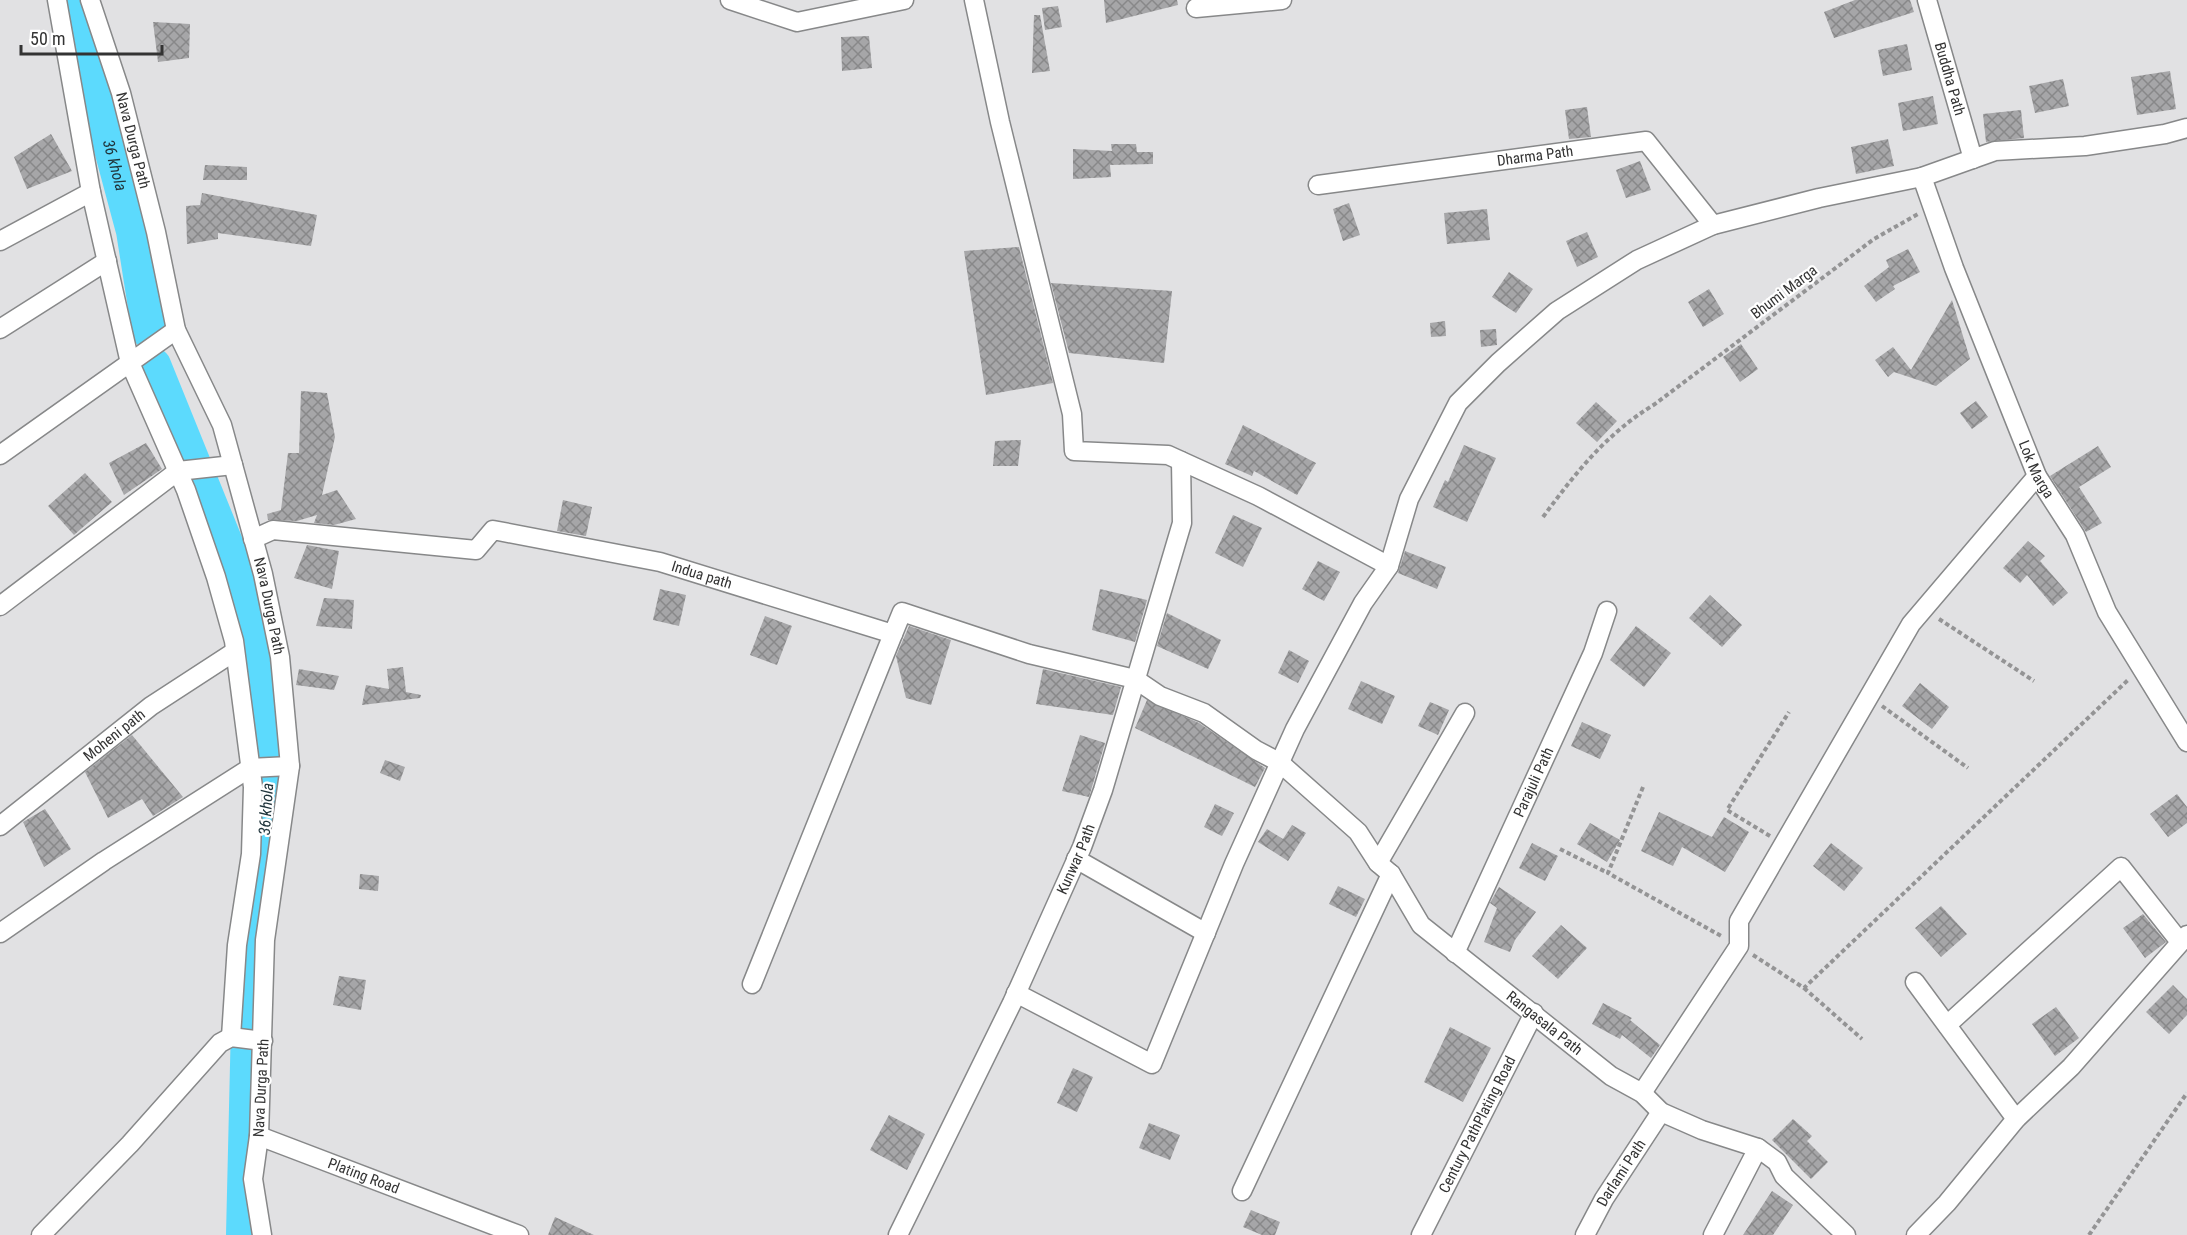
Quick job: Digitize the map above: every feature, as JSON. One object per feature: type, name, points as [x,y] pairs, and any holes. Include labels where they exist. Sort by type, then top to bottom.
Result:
[{"type":"street","points":[[57,0],[91,192],[130,363],[178,471],[216,577],[234,641],[253,787],[251,854],[237,945],[231,1038]]},
{"type":"street","name":"Nava Durga Path","points":[[90,0],[121,93],[156,232],[176,330],[222,425],[263,574],[280,657],[290,766],[265,939],[259,1136],[253,1179],[262,1235]]},
{"type":"street","points":[[730,0],[797,22],[904,0]]},
{"type":"street","points":[[974,0],[1000,122],[1072,414],[1074,451],[1168,455],[1258,496],[1389,566]]},
{"type":"street","points":[[1196,8],[1282,0]]},
{"type":"street","name":"Buddha Path","points":[[1927,0],[1973,159]]},
{"type":"street","points":[[1016,993],[1152,1064],[1279,762],[1362,603],[1389,566],[1410,499],[1458,403],[1557,310],[1636,260],[1713,225],[1819,198],[1922,177],[1995,151],[2085,146],[2165,134],[2187,128]]},
{"type":"street","name":"Dharma Path","points":[[1318,185],[1646,141],[1713,225]]},
{"type":"street","name":"Lok Marga","points":[[1922,177],[2037,476],[2075,535],[2107,612],[2187,742]]},
{"type":"street","points":[[0,241],[91,192]]},
{"type":"street","points":[[0,329],[107,261]]},
{"type":"street","points":[[0,455],[176,330]]},
{"type":"street","name":"Kunwar Path","points":[[898,1235],[1016,993],[1076,860],[1103,790],[1182,524],[1181,461]]},
{"type":"street","points":[[0,606],[178,471],[232,465]]},
{"type":"street","points":[[1642,1093],[1739,946],[1739,921],[1869,697],[1923,609],[2037,476]]},
{"type":"street","name":"Indua path","points":[[253,539],[273,530],[476,549],[493,530],[660,562],[893,634]]},
{"type":"street","name":"Parajuli Path","points":[[1455,953],[1593,653],[1608,611]]},
{"type":"street","points":[[752,984],[902,612],[1029,654],[1135,679]]},
{"type":"street","name":"Moheni path","points":[[0,826],[151,706],[234,652]]},
{"type":"street","name":"Rangasala Path","points":[[1135,679],[1160,696],[1204,713],[1256,750],[1279,762],[1358,831],[1385,868],[1421,925],[1611,1076],[1642,1093],[1661,1112],[1702,1130],[1758,1148],[1778,1162],[1784,1176],[1823,1227],[1846,1235]]},
{"type":"street","points":[[1242,1191],[1385,868],[1465,713]]},
{"type":"street","points":[[0,933],[104,861],[250,768],[290,766]]},
{"type":"street","points":[[1076,860],[1206,933]]},
{"type":"street","points":[[1916,1235],[1947,1203],[2016,1119],[2071,1067],[2184,938],[2121,867],[1947,1025]]},
{"type":"street","points":[[1915,982],[2016,1119]]},
{"type":"street","name":"Century PathPlating Road","points":[[1421,1235],[1534,1013]]},
{"type":"street","points":[[41,1235],[130,1144],[220,1043],[231,1038],[263,1041]]},
{"type":"street","name":"Darlami Path","points":[[1585,1235],[1604,1199],[1661,1112]]},
{"type":"street","name":"Plating Road","points":[[259,1136],[519,1235]]},
{"type":"street","points":[[1713,1235],[1758,1148]]},
{"type":"path","name":"Bhumi Marga","points":[[1544,517],[1580,467],[1625,422],[1655,404],[1874,239],[1932,207]]},
{"type":"path","points":[[1923,609],[2034,681]]},
{"type":"path","points":[[1804,988],[2140,668]]},
{"type":"path","points":[[1869,697],[1968,768]]},
{"type":"path","points":[[1783,845],[1727,810],[1789,712]]},
{"type":"path","points":[[1608,873],[1643,787]]},
{"type":"path","points":[[1560,849],[1739,946],[1804,988],[1862,1039]]},
{"type":"path","points":[[2090,1235],[2187,1093]]},
{"type":"building","points":[[1104,0],[1177,0],[1178,5],[1106,23]]},
{"type":"building","points":[[1855,0],[1910,0],[1914,12],[1834,38],[1824,12]]},
{"type":"building","points":[[1058,6],[1062,27],[1045,30],[1042,8]]},
{"type":"building","points":[[1034,15],[1040,15],[1050,71],[1032,73]]},
{"type":"building","points":[[153,22],[190,24],[189,58],[158,62]]},
{"type":"building","points":[[869,36],[872,68],[842,71],[841,37]]},
{"type":"building","points":[[1907,44],[1912,70],[1883,76],[1878,50]]},
{"type":"building","points":[[2170,71],[2176,109],[2137,115],[2131,77]]},
{"type":"building","points":[[2063,79],[2069,106],[2035,113],[2029,86]]},
{"type":"building","points":[[1933,96],[1938,124],[1903,131],[1898,103]]},
{"type":"building","points":[[1587,107],[1591,137],[1569,139],[1565,110]]},
{"type":"building","points":[[2021,110],[2024,138],[1986,142],[1983,114]]},
{"type":"building","points":[[51,134],[72,171],[27,189],[14,157]]},
{"type":"building","points":[[1888,139],[1894,166],[1856,174],[1851,147]]},
{"type":"building","points":[[1111,144],[1136,144],[1137,152],[1153,152],[1153,164],[1110,165],[1111,177],[1073,179],[1073,149],[1112,151]]},
{"type":"building","points":[[1640,161],[1651,190],[1626,198],[1616,170]]},
{"type":"building","points":[[205,165],[247,167],[247,180],[203,180]]},
{"type":"building","points":[[202,193],[317,215],[311,246],[218,233],[218,239],[187,244],[186,206],[200,205]]},
{"type":"building","points":[[1349,203],[1360,235],[1343,241],[1333,209]]},
{"type":"building","points":[[1487,209],[1490,240],[1447,244],[1444,213]]},
{"type":"building","points":[[1587,232],[1598,257],[1577,267],[1566,241]]},
{"type":"building","points":[[1019,247],[1053,383],[986,395],[964,251]]},
{"type":"building","points":[[1908,249],[1920,272],[1893,286],[1895,289],[1876,302],[1864,286],[1889,267],[1886,260]]},
{"type":"building","points":[[1509,272],[1533,289],[1516,313],[1492,297]]},
{"type":"building","points":[[1051,283],[1172,291],[1164,363],[1069,353]]},
{"type":"building","points":[[1709,289],[1724,314],[1703,327],[1688,302]]},
{"type":"building","points":[[1952,300],[1970,359],[1936,386],[1894,372],[1888,377],[1875,360],[1893,347],[1911,370]]},
{"type":"building","points":[[1445,321],[1446,336],[1431,337],[1430,323]]},
{"type":"building","points":[[1496,329],[1497,345],[1481,347],[1480,330]]},
{"type":"building","points":[[1741,344],[1758,369],[1740,382],[1723,357]]},
{"type":"building","points":[[301,391],[327,393],[335,437],[322,495],[337,490],[356,519],[334,525],[314,523],[317,515],[297,521],[268,520],[267,514],[281,510],[288,453],[299,453]]},
{"type":"building","points":[[1976,401],[1988,417],[1972,429],[1960,413]]},
{"type":"building","points":[[1596,402],[1617,421],[1597,442],[1576,423]]},
{"type":"building","points":[[1243,425],[1316,463],[1297,495],[1254,471],[1252,476],[1225,464]]},
{"type":"building","points":[[1021,440],[1018,466],[993,466],[995,441]]},
{"type":"building","points":[[146,443],[162,469],[124,495],[109,463]]},
{"type":"building","points":[[1464,445],[1496,458],[1467,522],[1433,507],[1445,480],[1448,482]]},
{"type":"building","points":[[2098,446],[2111,467],[2079,487],[2102,523],[2086,532],[2050,476]]},
{"type":"building","points":[[85,473],[112,502],[74,535],[48,506]]},
{"type":"building","points":[[563,500],[592,507],[586,536],[557,531]]},
{"type":"building","points":[[1233,515],[1262,528],[1243,567],[1215,553]]},
{"type":"building","points":[[2028,541],[2045,556],[2040,561],[2068,593],[2053,606],[2027,575],[2020,583],[2003,568]]},
{"type":"building","points":[[307,545],[339,551],[332,589],[294,578]]},
{"type":"building","points":[[1405,551],[1446,567],[1437,589],[1398,573]]},
{"type":"building","points":[[1318,561],[1340,572],[1324,601],[1302,589]]},
{"type":"building","points":[[660,589],[686,595],[679,626],[653,620]]},
{"type":"building","points":[[1100,589],[1147,600],[1135,642],[1092,630]]},
{"type":"building","points":[[1710,595],[1742,625],[1722,647],[1689,618]]},
{"type":"building","points":[[324,598],[354,600],[352,629],[316,626]]},
{"type":"building","points":[[1167,613],[1221,640],[1208,669],[1157,646]]},
{"type":"building","points":[[765,616],[792,626],[777,665],[750,655]]},
{"type":"building","points":[[909,626],[951,640],[931,705],[906,698],[896,656]]},
{"type":"building","points":[[1636,626],[1671,653],[1644,687],[1610,660]]},
{"type":"building","points":[[1289,650],[1309,661],[1298,683],[1278,673]]},
{"type":"building","points":[[403,667],[406,692],[421,695],[420,698],[362,705],[366,685],[389,689],[387,669]]},
{"type":"building","points":[[299,669],[339,676],[334,690],[296,685]]},
{"type":"building","points":[[1043,669],[1121,687],[1113,715],[1036,704]]},
{"type":"building","points":[[1361,681],[1395,696],[1382,724],[1348,709]]},
{"type":"building","points":[[1920,683],[1949,707],[1932,729],[1902,706]]},
{"type":"building","points":[[1147,700],[1199,723],[1265,768],[1255,787],[1135,728]]},
{"type":"building","points":[[1430,702],[1449,710],[1438,735],[1418,726]]},
{"type":"building","points":[[1582,722],[1611,735],[1600,759],[1571,746]]},
{"type":"building","points":[[132,735],[183,797],[153,816],[142,799],[108,818],[85,772]]},
{"type":"building","points":[[1080,735],[1105,743],[1089,797],[1062,791]]},
{"type":"building","points":[[385,760],[405,767],[400,781],[380,773]]},
{"type":"building","points":[[2177,794],[2187,807],[2187,823],[2168,837],[2150,814]]},
{"type":"building","points":[[1215,804],[1234,813],[1222,836],[1204,827]]},
{"type":"building","points":[[45,809],[71,849],[44,867],[23,822]]},
{"type":"building","points":[[1659,812],[1712,837],[1724,817],[1749,832],[1725,872],[1682,847],[1673,866],[1641,851]]},
{"type":"building","points":[[1590,823],[1620,840],[1607,862],[1577,844]]},
{"type":"building","points":[[1292,825],[1306,833],[1288,861],[1258,842],[1267,829],[1283,839]]},
{"type":"building","points":[[1532,843],[1558,856],[1545,881],[1519,868]]},
{"type":"building","points":[[1831,843],[1863,868],[1844,891],[1813,866]]},
{"type":"building","points":[[360,874],[379,876],[378,891],[359,889]]},
{"type":"building","points":[[1338,886],[1365,899],[1356,917],[1329,904]]},
{"type":"building","points":[[1499,887],[1536,912],[1515,940],[1510,952],[1484,942],[1497,908],[1490,903]]},
{"type":"building","points":[[1941,906],[1967,934],[1941,957],[1915,928]]},
{"type":"building","points":[[2143,914],[2166,942],[2145,958],[2123,928]]},
{"type":"building","points":[[1561,925],[1587,948],[1558,979],[1532,956]]},
{"type":"building","points":[[339,976],[366,980],[361,1010],[333,1005]]},
{"type":"building","points":[[2173,985],[2187,999],[2187,1015],[2169,1034],[2146,1012]]},
{"type":"building","points":[[1603,1003],[1632,1018],[1630,1020],[1660,1045],[1651,1058],[1622,1035],[1620,1039],[1592,1024]]},
{"type":"building","points":[[2056,1007],[2079,1038],[2055,1056],[2032,1024]]},
{"type":"building","points":[[1450,1027],[1491,1048],[1463,1102],[1424,1082]]},
{"type":"building","points":[[1073,1068],[1093,1077],[1077,1112],[1057,1103]]},
{"type":"building","points":[[889,1115],[925,1134],[907,1170],[870,1150]]},
{"type":"building","points":[[1793,1119],[1812,1136],[1807,1141],[1828,1162],[1811,1179],[1772,1140]]},
{"type":"building","points":[[1149,1123],[1180,1135],[1170,1160],[1139,1148]]},
{"type":"building","points":[[1772,1191],[1793,1205],[1773,1235],[1743,1235]]},
{"type":"building","points":[[1251,1210],[1280,1222],[1275,1235],[1262,1235],[1243,1227]]},
{"type":"building","points":[[555,1217],[594,1235],[548,1235]]},
{"type":"waterway","name":"36 khola","points":[[71,0],[133,231],[149,332]]},
{"type":"waterway","name":"36 khola","points":[[154,365],[235,565],[259,668],[270,796],[250,938],[243,1235]]}]
